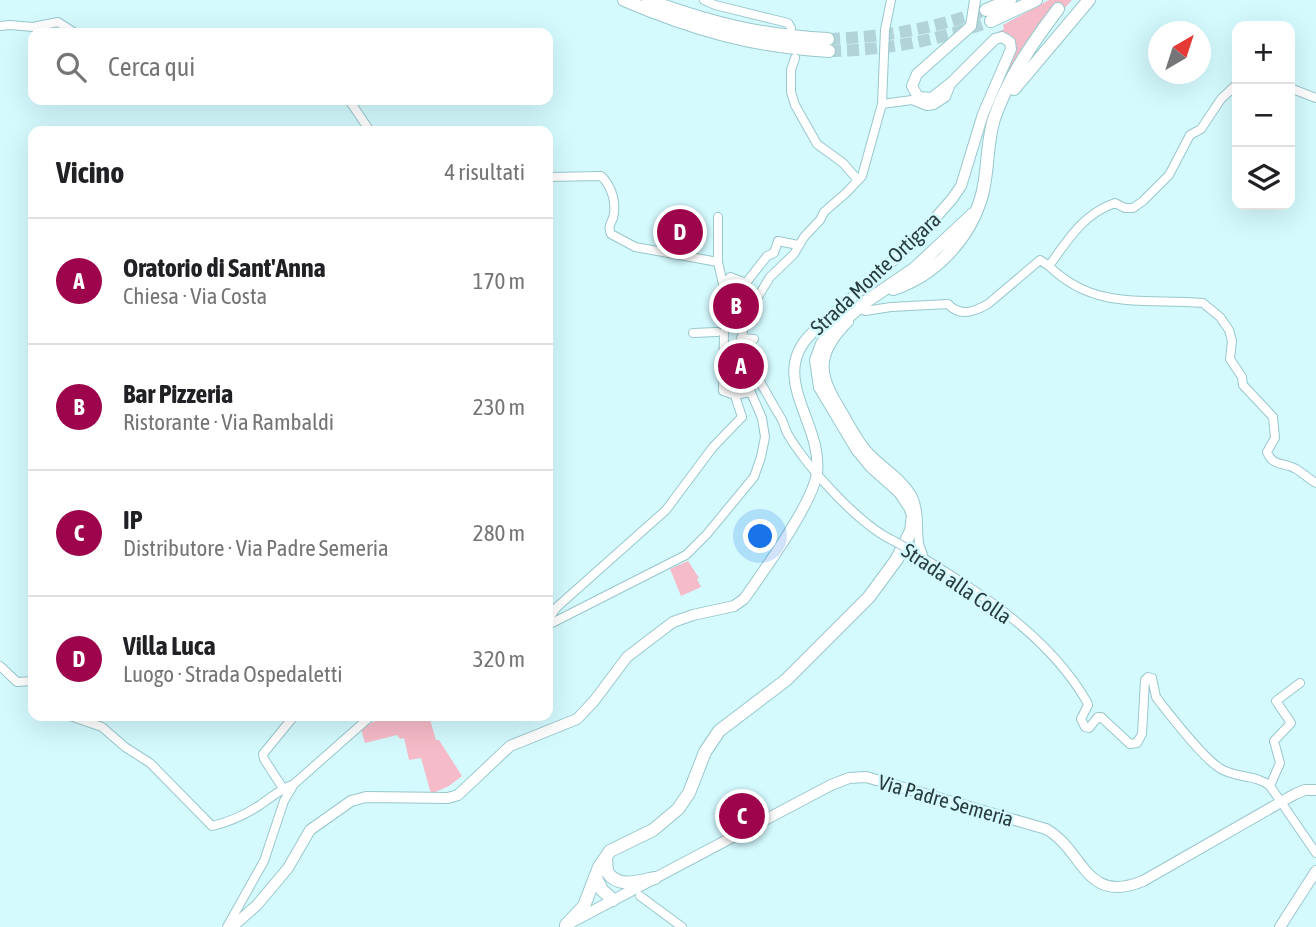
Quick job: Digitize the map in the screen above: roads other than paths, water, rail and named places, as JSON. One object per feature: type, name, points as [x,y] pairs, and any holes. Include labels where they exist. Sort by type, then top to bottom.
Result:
[{"type":"highway","points":[[624,0],[689,26],[738,40],[781,48],[829,45],[754,32],[702,19],[648,0]]},
{"type":"highway","points":[[1010,0],[989,16],[1036,0]]},
{"type":"highway","points":[[1014,75],[1078,0]]},
{"type":"highway","points":[[995,118],[1023,77],[1089,0]]},
{"type":"highway","points":[[565,926],[584,906],[599,867],[613,849],[664,822],[678,809],[689,793],[705,752],[719,731],[786,680],[869,597],[886,576],[908,539],[913,515],[907,500],[857,449],[820,387],[816,360],[827,337],[855,310],[876,294],[921,277],[966,234],[982,194],[990,132],[995,118],[1014,75],[1058,9]]},
{"type":"highway","points":[[606,857],[605,868],[610,877],[614,900]]},
{"type":"highway","points":[[610,877],[628,883],[655,877]]},
{"type":"highway","points":[[596,878],[602,890],[614,900]]},
{"type":"main road","name":"Strada Monte Ortigara","points":[[232,927],[257,905],[289,868],[310,830],[351,801],[366,797],[448,798],[458,795],[510,746],[577,719],[627,657],[673,622],[734,606],[744,598],[810,497],[817,471],[817,452],[796,389],[794,360],[801,342],[923,232],[961,186],[983,114],[1011,49],[1010,42],[1002,37],[995,39],[952,82],[927,99],[915,94],[912,86],[917,74],[971,26],[975,0]]},
{"type":"main road","name":"Via Padre Semeria","points":[[565,926],[831,785],[849,778],[866,777],[1046,829],[1062,840],[1088,875],[1111,888],[1143,881],[1281,802],[1305,790],[1316,790]]},
{"type":"main road","points":[[1280,927],[1316,872]]},
{"type":"street","points":[[704,0],[788,23],[791,28]]},
{"type":"street","points":[[736,363],[748,308],[770,276],[794,254],[824,212],[862,176],[882,104],[886,30],[891,0]]},
{"type":"street","points":[[0,26],[33,27],[58,22],[67,28]]},
{"type":"street","points":[[795,58],[791,70],[791,92],[795,105],[817,144],[843,163],[857,179]]},
{"type":"street","points":[[882,104],[912,100],[927,106],[934,105],[946,97],[952,82]]},
{"type":"street","points":[[1049,266],[1074,230],[1100,209],[1115,203],[1125,208],[1133,208],[1143,201],[1169,175],[1190,135],[1201,129],[1232,89]]},
{"type":"street","points":[[1295,90],[1316,98]]},
{"type":"street","points":[[352,105],[367,126]]},
{"type":"street","points":[[553,177],[601,176],[612,192],[614,206],[609,227],[611,234],[635,247],[718,262]]},
{"type":"street","points":[[718,217],[718,262],[726,290],[748,308]]},
{"type":"street","points":[[726,290],[730,277],[746,283],[767,256],[774,253],[778,242],[798,245]]},
{"type":"street","points":[[924,559],[919,543],[919,526],[913,496],[866,450],[829,390],[824,377],[824,360],[847,324],[863,310],[948,304],[955,311],[969,312],[988,304],[1040,260],[1076,288],[1090,294],[1114,299],[1203,303],[1211,309],[1228,330],[1232,341],[1230,359],[1242,377],[1243,385],[1273,417],[1275,438],[1267,452],[1270,458],[1273,462],[1296,468],[1316,483]]},
{"type":"street","points":[[841,308],[852,302]]},
{"type":"street","points":[[721,332],[723,391],[736,394],[750,392]]},
{"type":"street","points":[[694,333],[721,332],[754,339]]},
{"type":"street","points":[[553,623],[679,560],[707,534],[754,477],[765,437],[762,418],[750,392],[741,338]]},
{"type":"street","name":"Strada alla Colla","points":[[746,360],[782,419],[786,432],[855,513],[881,535],[912,551],[1000,608],[1059,662],[1076,682],[1087,702],[1082,719],[1085,727],[1089,728],[1101,717],[1125,741],[1137,743],[1142,734],[1145,680],[1150,677],[1156,697],[1210,762],[1234,775],[1259,779],[1270,786]]},
{"type":"street","points":[[553,612],[666,510],[713,447],[743,417],[736,394],[736,373]]},
{"type":"street","points":[[0,666],[17,682],[28,681]]},
{"type":"street","points":[[1300,683],[1276,701],[1291,723],[1274,741],[1280,763],[1270,786],[1316,853]]},
{"type":"street","points":[[85,721],[102,727],[125,747],[150,763],[212,826],[285,792],[365,721]]},
{"type":"street","points":[[227,927],[264,861],[285,792],[264,759],[264,754],[290,721]]},
{"type":"street","points":[[640,896],[682,927]]},
{"type":"tunnel","points":[[828,39],[908,31],[986,10]]},
{"type":"tunnel","points":[[829,51],[912,43],[991,21]]},
{"type":"place","name":"Villa Luca","points":[[680,232]]},
{"type":"place","name":"Bar Pizzeria","points":[[736,306]]},
{"type":"place","name":"Oratorio di Sant'Anna","points":[[741,366]]},
{"type":"place","name":"IP","points":[[742,816]]}]
